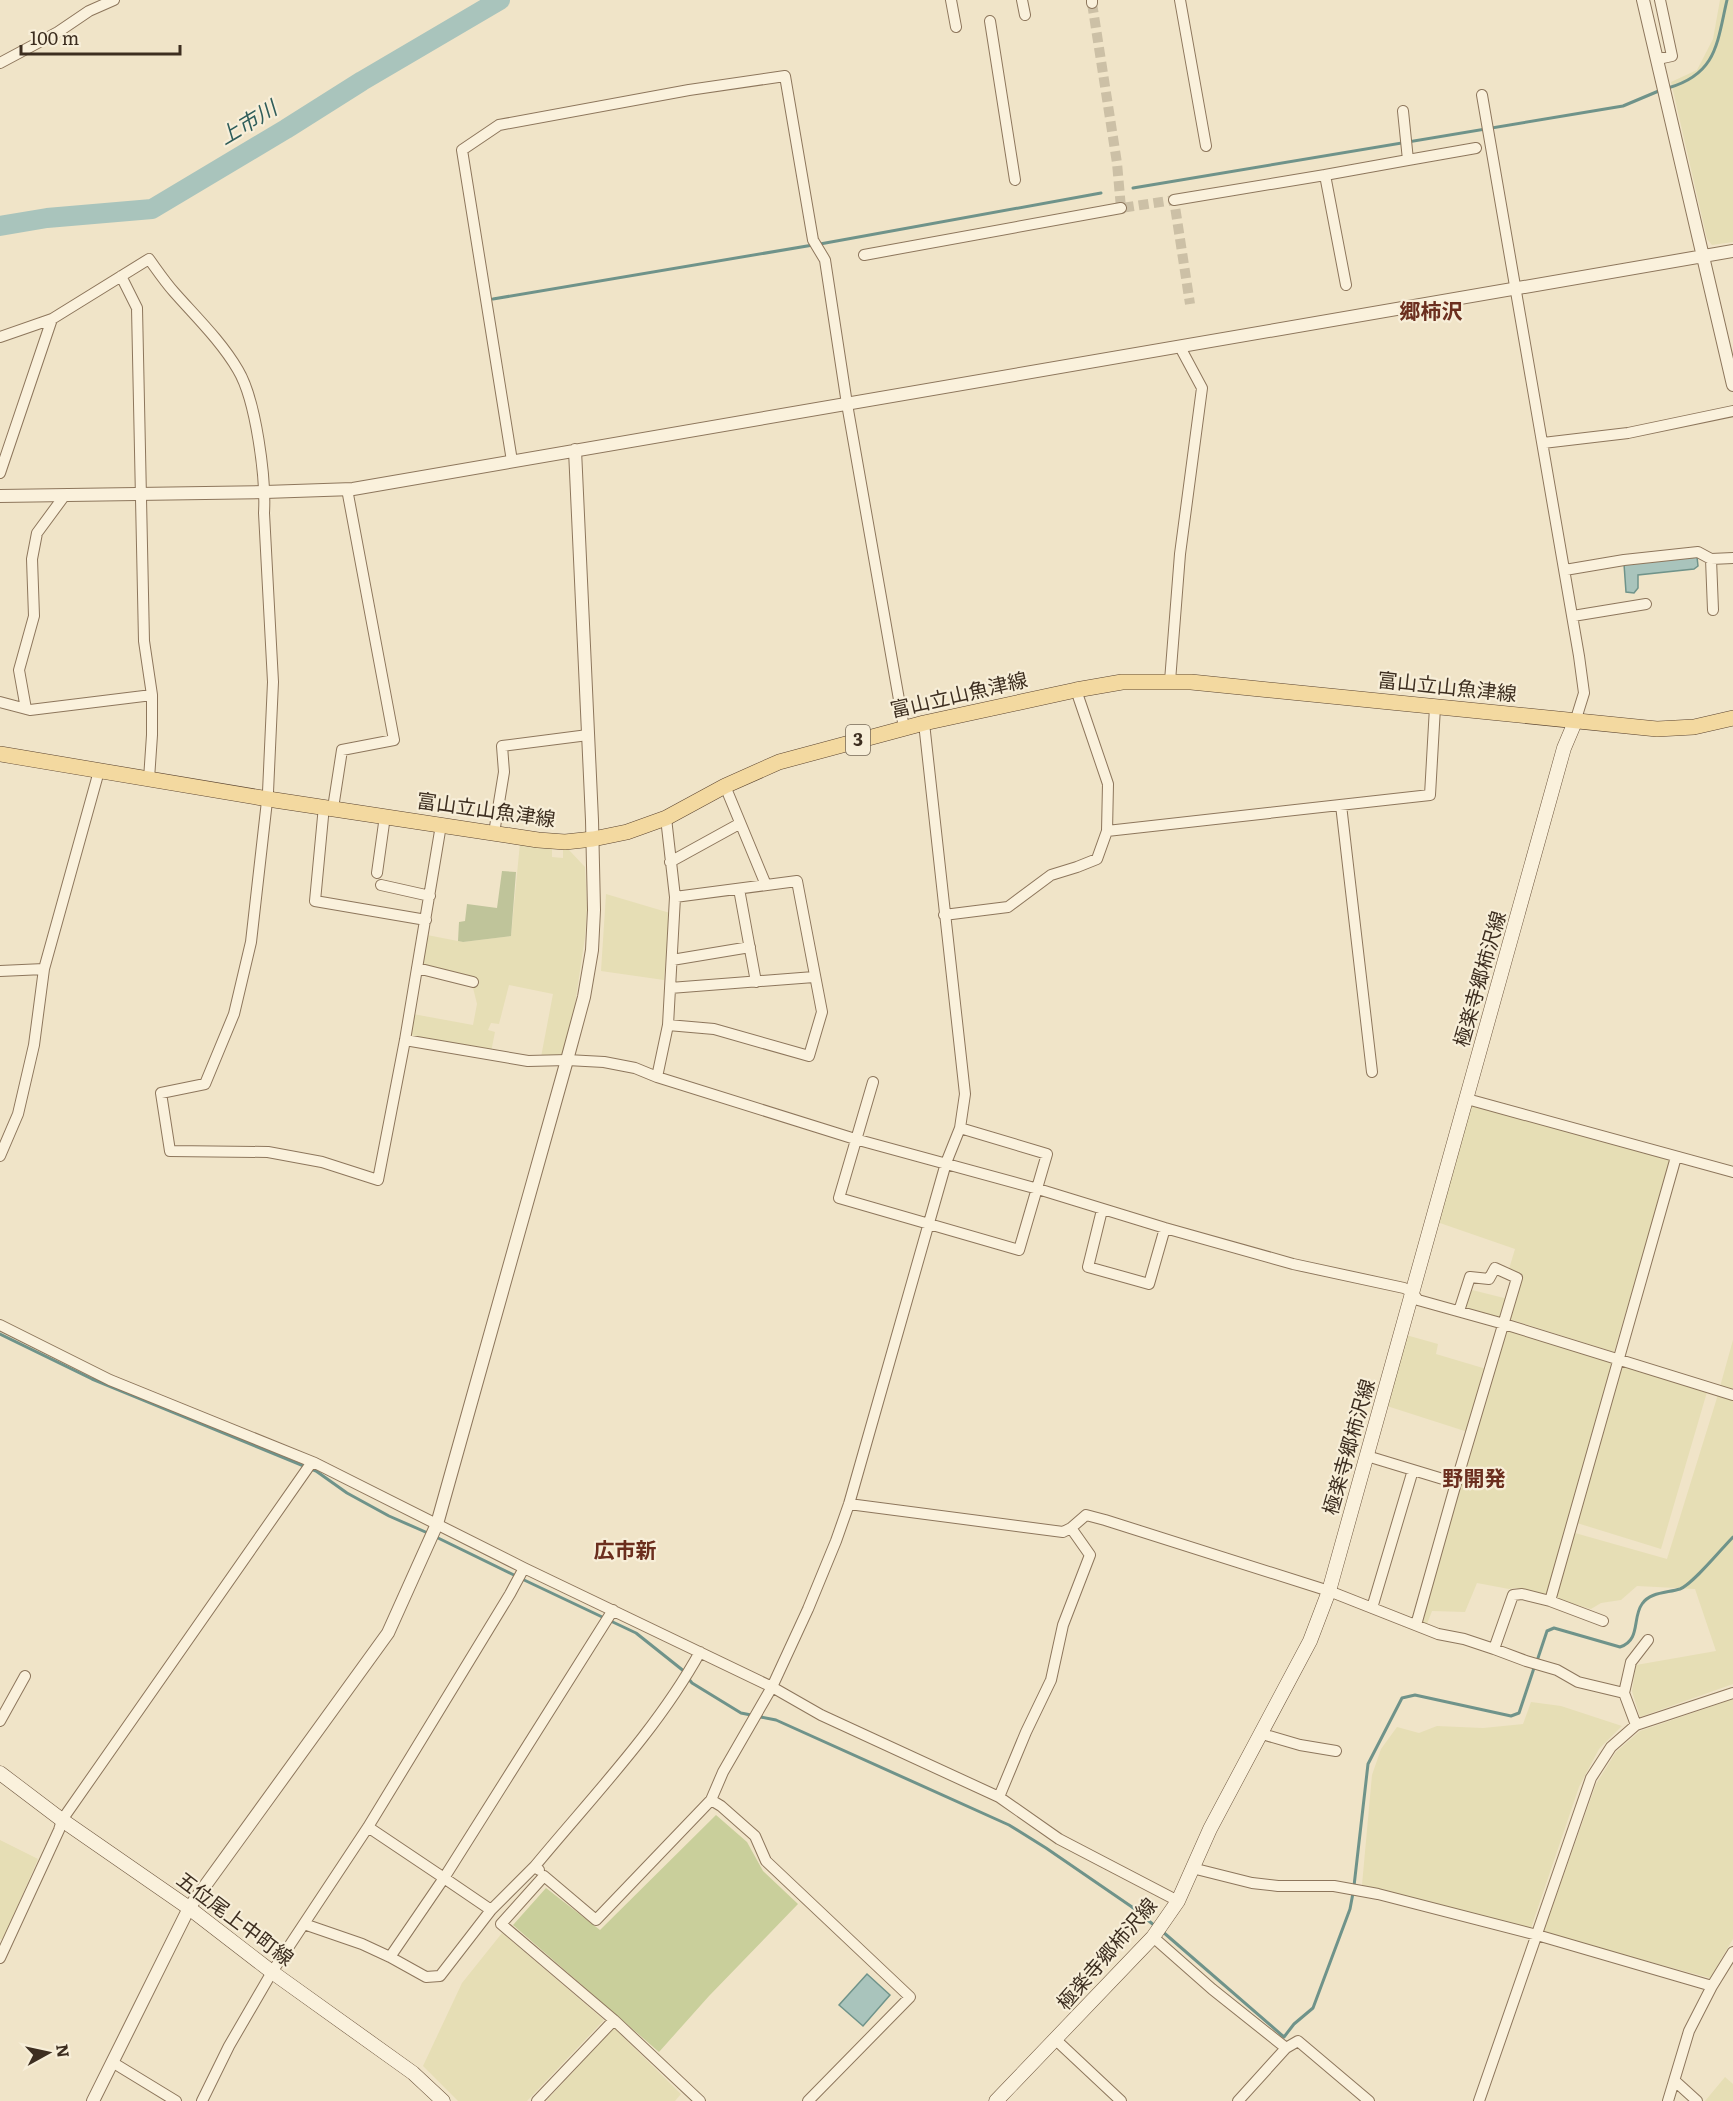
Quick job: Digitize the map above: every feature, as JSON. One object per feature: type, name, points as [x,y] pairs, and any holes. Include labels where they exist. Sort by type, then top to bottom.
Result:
[{"type":"main road","name":"富山立山魚津線","points":[[0,754],[268,799],[566,842],[627,832],[666,818],[725,786],[780,762],[924,723],[1122,682],[1170,681],[1657,729],[1694,728],[1733,718]]},
{"type":"main road","name":"極楽寺郷柿沢線","points":[[996,2101],[1153,1937],[1178,1901],[1210,1829],[1310,1641],[1329,1591],[1564,748],[1575,722]]},
{"type":"main road","name":"五位尾上中町線","points":[[0,1773],[62,1820],[189,1908],[272,1972],[413,2073],[443,2101]]},
{"type":"street","points":[[0,63],[58,32],[89,11],[114,0]]},
{"type":"street","points":[[951,0],[956,27]]},
{"type":"street","points":[[1022,0],[1024,15]]},
{"type":"street","points":[[1180,0],[1206,146]]},
{"type":"street","points":[[1643,0],[1733,385]]},
{"type":"street","points":[[1658,59],[1672,56],[1660,0]]},
{"type":"street","points":[[990,21],[1015,180]]},
{"type":"street","points":[[512,461],[462,150],[499,125],[689,90],[785,76],[813,240],[825,260],[847,404],[904,728]]},
{"type":"street","points":[[1482,95],[1573,616],[1584,693],[1575,722]]},
{"type":"street","points":[[1403,111],[1408,160]]},
{"type":"street","points":[[1174,200],[1476,148]]},
{"type":"street","points":[[1324,175],[1346,285]]},
{"type":"street","points":[[864,255],[1121,208]]},
{"type":"street","points":[[0,496],[347,489],[1733,251]]},
{"type":"street","points":[[0,337],[52,319],[149,259],[239,371],[256,424],[265,492],[264,513],[273,682],[268,799],[251,942],[234,1014],[205,1084],[161,1093],[170,1151],[267,1152],[322,1162],[378,1180],[405,1040],[441,825]]},
{"type":"street","points":[[121,276],[137,308],[144,641],[152,695],[149,778]]},
{"type":"street","points":[[0,473],[52,319]]},
{"type":"street","points":[[1170,681],[1180,554],[1202,388],[1180,347]]},
{"type":"street","points":[[1543,443],[1628,433],[1733,411]]},
{"type":"street","points":[[93,2101],[189,1908],[388,1633],[437,1524],[584,998],[592,950],[593,839],[576,450]]},
{"type":"street","points":[[347,489],[394,740],[342,750],[328,807],[315,901],[426,920]]},
{"type":"street","points":[[26,709],[19,670],[34,616],[32,559],[38,533],[64,495]]},
{"type":"street","points":[[1565,570],[1624,560],[1698,552],[1711,559],[1733,558]]},
{"type":"street","points":[[1711,559],[1713,610]]},
{"type":"street","points":[[1573,616],[1647,604]]},
{"type":"street","points":[[944,915],[1008,907],[1051,875],[1097,859],[1107,831],[1108,784],[1076,690]]},
{"type":"street","points":[[0,702],[30,710],[152,695]]},
{"type":"street","points":[[1107,831],[1430,795],[1435,707]]},
{"type":"street","points":[[535,1866],[596,1920],[711,1800],[723,1772],[772,1686],[808,1610],[849,1504],[946,1163],[960,1128],[965,1094],[924,723]]},
{"type":"street","points":[[494,833],[504,772],[502,746],[588,735]]},
{"type":"street","points":[[0,1156],[18,1114],[34,1045],[44,969],[99,771]]},
{"type":"street","points":[[725,786],[766,885]]},
{"type":"street","points":[[1341,805],[1372,1072]]},
{"type":"street","points":[[377,873],[385,816]]},
{"type":"street","points":[[657,1077],[668,1026],[675,897],[666,818]]},
{"type":"street","points":[[670,862],[739,824]]},
{"type":"street","points":[[668,1026],[714,1029],[809,1056],[822,1012],[797,881],[675,897]]},
{"type":"street","points":[[381,885],[430,896]]},
{"type":"street","points":[[739,888],[756,982]]},
{"type":"street","points":[[672,960],[750,947]]},
{"type":"street","points":[[417,968],[473,982]]},
{"type":"street","points":[[0,971],[44,969]]},
{"type":"street","points":[[670,988],[814,977]]},
{"type":"street","points":[[405,1040],[528,1061],[604,1062],[635,1068],[657,1077],[855,1139],[1038,1189],[1165,1228],[1293,1264],[1404,1287],[1418,1300],[1504,1324],[1733,1395]]},
{"type":"street","points":[[873,1082],[839,1198],[1019,1250],[1047,1154],[960,1128]]},
{"type":"street","points":[[1467,1099],[1733,1173]]},
{"type":"street","points":[[1550,1601],[1676,1157]]},
{"type":"street","points":[[1102,1210],[1088,1267],[1149,1284],[1165,1228]]},
{"type":"street","points":[[1416,1625],[1517,1278],[1495,1268],[1489,1279],[1470,1277],[1459,1311]]},
{"type":"street","points":[[0,1325],[110,1380],[312,1462],[524,1568],[772,1686],[821,1715],[999,1797],[1059,1839],[1178,1901]]},
{"type":"street","points":[[1367,1456],[1456,1483]]},
{"type":"street","points":[[0,1958],[62,1820],[312,1462]]},
{"type":"street","points":[[1372,1608],[1413,1470]]},
{"type":"street","points":[[849,1504],[1063,1532],[1086,1515],[1329,1591],[1438,1634],[1464,1639],[1557,1670],[1578,1682],[1624,1693]]},
{"type":"street","points":[[999,1797],[1051,1680],[1063,1625],[1090,1555],[1071,1528]]},
{"type":"street","points":[[202,2101],[229,2046],[272,1972],[368,1827],[524,1568]]},
{"type":"street","points":[[1494,1649],[1513,1595],[1522,1594],[1550,1601],[1603,1621]]},
{"type":"street","points":[[390,1957],[444,1878],[613,1610]]},
{"type":"street","points":[[1636,1725],[1624,1693],[1631,1662],[1648,1640]]},
{"type":"street","points":[[304,1924],[362,1944],[426,1977],[440,1976],[491,1910],[535,1866],[638,1742],[682,1685],[700,1652]]},
{"type":"street","points":[[0,1721],[25,1676]]},
{"type":"street","points":[[1479,2101],[1591,1778],[1611,1748],[1636,1725],[1733,1693]]},
{"type":"street","points":[[1262,1734],[1336,1751]]},
{"type":"street","points":[[711,1800],[755,1836],[766,1861],[910,1997],[808,2101]]},
{"type":"street","points":[[368,1827],[491,1910]]},
{"type":"street","points":[[1192,1868],[1252,1883],[1278,1886],[1334,1886],[1378,1894],[1536,1935],[1712,1986]]},
{"type":"street","points":[[544,1876],[501,1924],[614,2020],[692,2099]]},
{"type":"street","points":[[1153,1937],[1212,1989],[1286,2048]]},
{"type":"street","points":[[1668,2101],[1676,2081],[1689,2031],[1712,1986],[1733,1952]]},
{"type":"street","points":[[537,2101],[614,2020]]},
{"type":"street","points":[[1056,2040],[1121,2101]]},
{"type":"street","points":[[1238,2101],[1286,2048],[1298,2041],[1369,2101]]},
{"type":"street","points":[[112,2062],[176,2101]]},
{"type":"street","points":[[1676,2081],[1697,2101]]},
{"type":"shaded area","points":[[1720,0],[1733,0],[1733,242],[1712,245],[1707,239],[1671,82],[1697,70],[1713,39]]},
{"type":"shaded area","points":[[520,843],[552,849],[552,857],[563,858],[563,849],[569,850],[585,867],[587,907],[585,937],[574,1011],[562,1054],[541,1057],[553,994],[509,985],[499,1024],[491,1023],[488,1030],[495,1032],[491,1052],[409,1035],[413,1014],[473,1025],[477,1004],[473,988],[476,978],[421,966],[427,935],[463,942],[511,936]]},
{"type":"shaded area","points":[[606,894],[670,913],[664,980],[601,971]]},
{"type":"shaded area","points":[[1471,1104],[1671,1159],[1614,1352],[1509,1319],[1521,1273],[1509,1269],[1515,1249],[1437,1222]]},
{"type":"shaded area","points":[[1472,1290],[1508,1299],[1503,1319],[1465,1310]]},
{"type":"shaded area","points":[[1508,1330],[1612,1363],[1548,1597],[1516,1588],[1509,1589],[1477,1583],[1465,1612],[1432,1611],[1427,1624],[1421,1623],[1474,1434],[1387,1406],[1406,1335],[1438,1344],[1436,1354],[1493,1371]]},
{"type":"shaded area","points":[[1733,1340],[1733,1684],[1640,1717],[1632,1691],[1636,1665],[1716,1651],[1695,1589],[1637,1586],[1621,1600],[1601,1603],[1591,1609],[1556,1599],[1575,1533],[1667,1559]]},
{"type":"shaded area","points":[[1622,1366],[1707,1392],[1661,1549],[1577,1523]]},
{"type":"shaded area","points":[[1733,1699],[1733,1939],[1710,1978],[1543,1933],[1596,1784],[1616,1752],[1640,1731]]},
{"type":"shaded area","points":[[1531,1702],[1561,1706],[1622,1726],[1599,1749],[1579,1787],[1531,1928],[1362,1885],[1372,1775],[1381,1749],[1397,1727],[1419,1733],[1437,1726],[1483,1728],[1523,1724]]},
{"type":"shaded area","points":[[0,1840],[38,1859],[3,1940],[0,1939]]},
{"type":"shaded area","points":[[502,1933],[604,2020],[527,2101],[458,2101],[423,2066],[462,1983]]},
{"type":"shaded area","points":[[614,2028],[681,2094],[675,2101],[546,2101]]},
{"type":"shaded area","points":[[1725,2077],[1733,2084],[1733,2101],[1705,2101]]},
{"type":"green space","points":[[502,871],[516,872],[511,936],[458,941],[459,922],[465,921],[467,904],[497,908]]},
{"type":"green space","points":[[716,1815],[747,1842],[763,1871],[798,1904],[709,1996],[659,2052],[513,1925],[546,1888],[600,1930]]},
{"type":"water","points":[[1697,557],[1698,566],[1694,569],[1638,575],[1638,588],[1634,593],[1626,592],[1624,564]]},
{"type":"water","points":[[867,1974],[890,1995],[863,2026],[839,2005]]},
{"type":"waterway","name":"上市川","points":[[0,226],[47,218],[152,209],[500,0]]},
{"type":"waterway","points":[[1668,88],[1684,82],[1706,65],[1717,43],[1727,0]]},
{"type":"waterway","points":[[1133,188],[1623,106],[1661,90]]},
{"type":"waterway","points":[[820,244],[1101,193]]},
{"type":"waterway","points":[[493,299],[813,245]]},
{"type":"waterway","points":[[0,1334],[92,1379],[316,1471],[347,1493],[389,1516],[430,1534]]},
{"type":"waterway","points":[[436,1537],[516,1576]]},
{"type":"waterway","points":[[1537,1661],[1547,1631],[1554,1628],[1620,1647],[1627,1644],[1634,1634],[1639,1610],[1645,1600],[1654,1595],[1686,1586],[1733,1537]]},
{"type":"waterway","points":[[522,1579],[636,1633],[685,1672]]},
{"type":"waterway","points":[[1354,1886],[1368,1764],[1402,1698],[1415,1695],[1511,1716],[1519,1713],[1534,1668]]},
{"type":"waterway","points":[[688,1678],[692,1683],[741,1713],[776,1720],[1009,1825],[1132,1907],[1155,1926]]},
{"type":"waterway","points":[[1163,1932],[1284,2037],[1294,2024],[1313,2008],[1350,1909],[1353,1893]]},
{"type":"tunnel","points":[[1092,3],[1117,163],[1121,208],[1174,200],[1190,304]]},
{"type":"district","name":"郷柿沢","points":[[1431,312]]},
{"type":"district","name":"野開発","points":[[1474,1479]]},
{"type":"district","name":"広市新","points":[[625,1551]]}]
